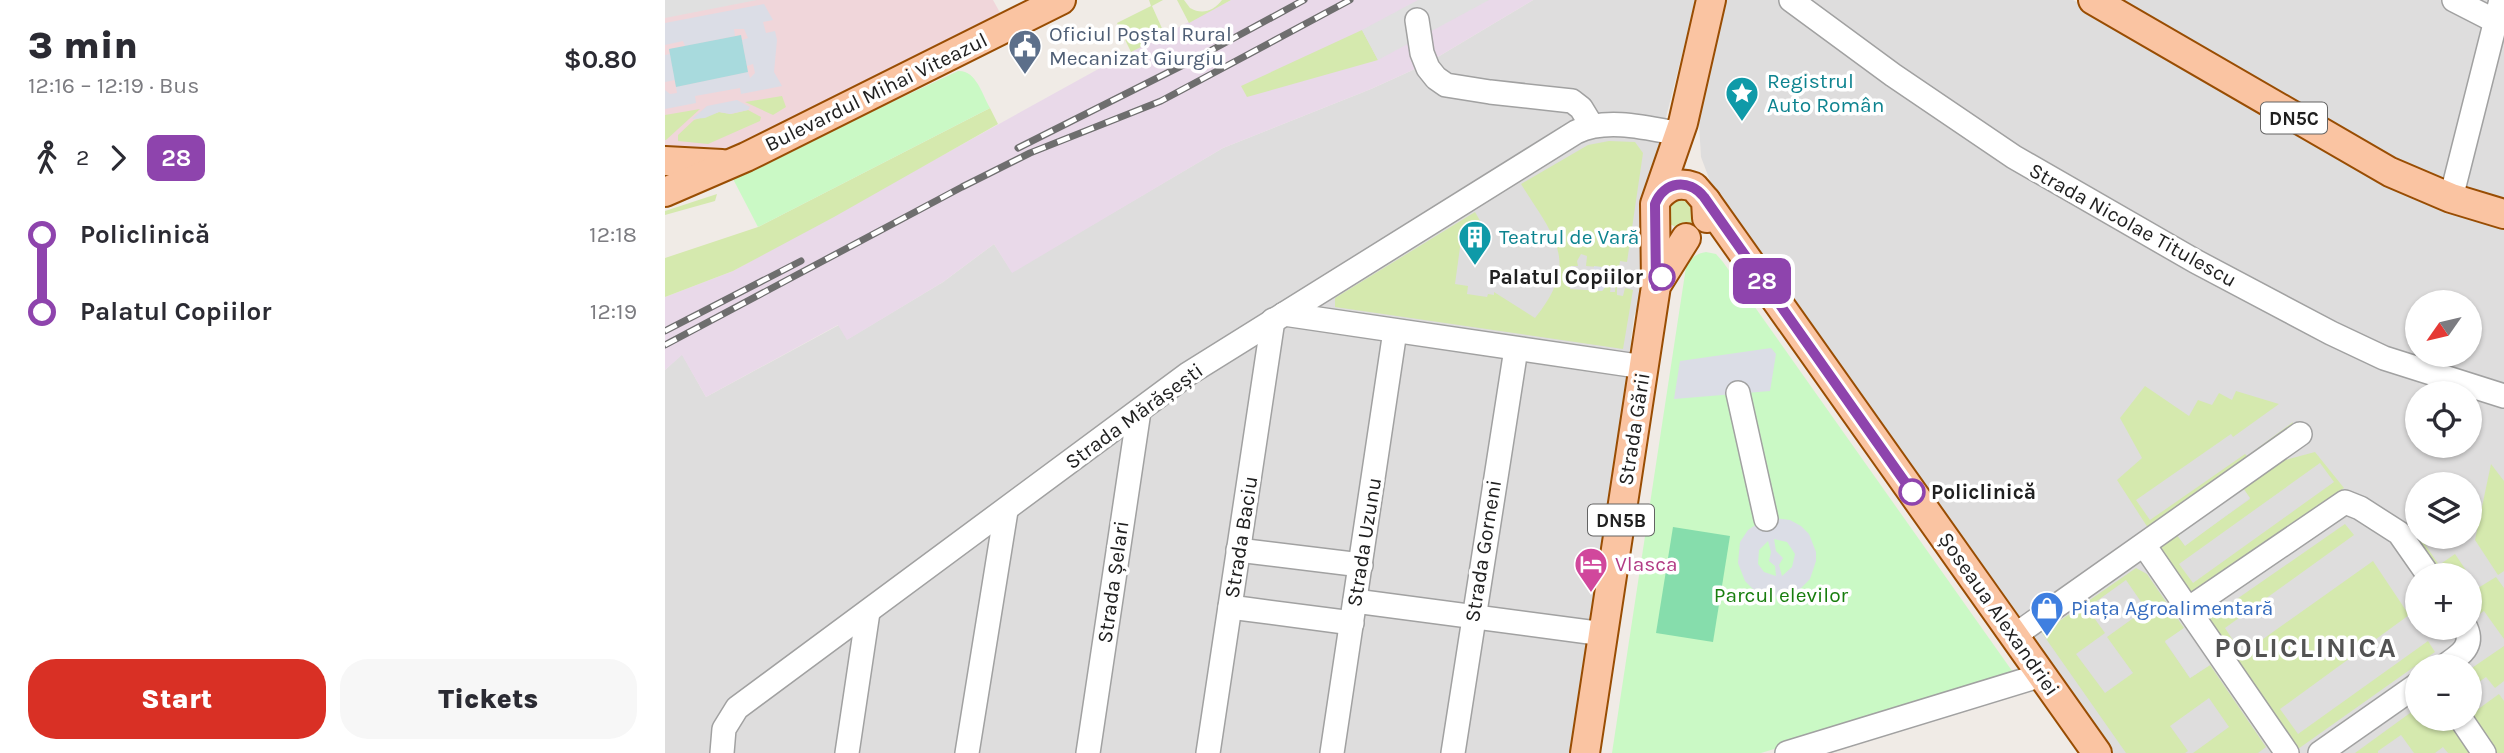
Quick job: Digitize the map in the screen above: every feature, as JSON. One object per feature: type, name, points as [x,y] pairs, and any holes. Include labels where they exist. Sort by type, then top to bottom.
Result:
[{"type":"main road","name":"Bulevardul Mihai Viteazul","points":[[665,192],[728,165],[1061,0]]},
{"type":"main road","name":"DN5B","points":[[1656,286],[1658,207],[1682,129],[1711,0]]},
{"type":"main road","name":"DN5C","points":[[2093,0],[2389,172],[2451,198],[2504,214]]},
{"type":"main road","name":"DN5B","points":[[1682,129],[1707,220],[1702,228],[1690,236]]},
{"type":"main road","name":"Bulevardul Mihai Viteazul","points":[[665,161],[728,165]]},
{"type":"main road","points":[[1702,195],[1684,184],[1666,189],[1658,207],[1668,234],[1676,237],[1711,237],[1739,248]]},
{"type":"main road","name":"Șoseaua Alexandriei","points":[[1702,195],[2097,753]]},
{"type":"main road","name":"Strada Gării","points":[[1585,753],[1656,286],[1690,236]]},
{"type":"street","name":"Strada Nicolae Titulescu","points":[[1791,0],[1893,75],[2014,157],[2195,261],[2330,333],[2384,358],[2504,396]]},
{"type":"street","points":[[2451,198],[2498,10],[2454,0]]},
{"type":"street","points":[[1417,20],[1422,53],[1428,68],[1446,85],[1572,101],[1581,108],[1592,126]]},
{"type":"street","name":"Strada Mărășești","points":[[722,753],[724,729],[737,708],[1188,374],[1576,132],[1592,126],[1682,129]]},
{"type":"street","points":[[1279,317],[1395,331],[1644,368]]},
{"type":"street","name":"Strada Baciu","points":[[1208,753],[1238,550],[1279,317]]},
{"type":"street","name":"Strada Uzunu","points":[[1332,753],[1395,331]]},
{"type":"street","name":"Strada Gorneni","points":[[1453,753],[1516,349]]},
{"type":"street","points":[[1738,393],[1766,519]]},
{"type":"street","name":"Strada Șelari","points":[[1088,753],[1139,411]]},
{"type":"street","points":[[2014,636],[2300,434]]},
{"type":"street","points":[[2188,609],[2345,502],[2360,508],[2399,533],[2420,563]]},
{"type":"street","points":[[967,753],[1006,511]]},
{"type":"street","points":[[2144,545],[2287,753]]},
{"type":"street","points":[[1238,550],[1361,565]]},
{"type":"street","points":[[1230,607],[1473,616],[1604,634]]},
{"type":"street","points":[[847,753],[868,612]]},
{"type":"street","points":[[1787,753],[2042,675]]},
{"type":"street","points":[[2320,753],[2405,693]]},
{"type":"street","points":[[2469,731],[2484,753]]},
{"type":"shaded area","points":[[665,0],[993,0],[1008,27],[729,162],[665,159]]},
{"type":"shaded area","points":[[665,0],[757,0],[665,18]]},
{"type":"shaded area","points":[[1231,0],[1533,0],[1426,64],[1223,148],[1012,273],[994,244],[943,282],[847,340],[838,325],[706,397],[682,355],[665,370],[665,297],[733,271],[1102,67]]},
{"type":"shaded area","points":[[1418,0],[1489,0],[1378,60],[1362,30]]},
{"type":"shaded area","points":[[1533,0],[1696,0],[1652,172],[1642,197],[1640,237],[1644,261],[1640,301],[1634,316],[1631,338],[1634,349],[1574,753],[665,753],[665,370],[682,354],[706,397],[839,325],[848,339],[943,282],[994,244],[1012,272],[1223,148],[1426,64]]},
{"type":"shaded area","points":[[1719,0],[2073,0],[2504,226],[2504,753],[2111,753],[1710,181],[1701,157],[1698,108]]},
{"type":"shaded area","points":[[2114,0],[2504,0],[2504,201],[2427,176],[2357,142]]},
{"type":"shaded area","points":[[764,4],[773,20],[763,22],[766,33],[775,31],[777,40],[774,72],[782,86],[741,94],[740,88],[695,96],[696,103],[665,109],[665,90],[670,94],[677,93],[676,87],[748,72],[750,78],[755,73],[753,64],[747,66],[742,40],[748,38],[744,29],[734,29],[735,36],[685,46],[683,41],[665,45],[665,23]]},
{"type":"shaded area","points":[[670,54],[675,80],[665,82],[665,55]]},
{"type":"shaded area","points":[[737,100],[750,107],[748,110],[730,114],[719,112],[705,118],[692,119],[707,106]]},
{"type":"shaded area","points":[[1594,266],[1619,269],[1617,287],[1606,286],[1602,291],[1593,290]]},
{"type":"shaded area","points":[[1771,348],[1776,354],[1770,391],[1674,399],[1680,361]]},
{"type":"shaded area","points":[[2243,488],[2250,498],[2185,546],[2177,535]]},
{"type":"shaded area","points":[[1774,518],[1790,520],[1809,534],[1816,552],[1816,561],[1810,579],[1798,591],[1780,597],[1764,595],[1745,581],[1738,563],[1740,542],[1748,530],[1760,522]],"holes":[[[1774,539],[1787,542],[1795,554],[1792,567],[1782,576],[1779,565],[1783,558],[1776,551]],[[1768,541],[1771,552],[1769,561],[1775,566],[1776,576],[1764,572],[1758,564],[1759,550]]]},
{"type":"shaded area","points":[[2184,628],[2210,665],[2190,678],[2165,641]]},
{"type":"green space","points":[[1149,0],[1163,0],[1152,6],[1165,35],[1131,52],[1117,23],[1151,6]]},
{"type":"green space","points":[[1177,0],[1184,0],[1190,8],[1203,11],[1212,9],[1222,0],[1231,0],[1189,23]]},
{"type":"green space","points":[[1362,30],[1378,60],[1247,97],[1241,86]]},
{"type":"green space","points":[[958,71],[969,74],[974,79],[990,108],[758,227],[732,177]]},
{"type":"green space","points":[[782,96],[786,107],[773,115],[745,102]]},
{"type":"green space","points":[[990,108],[998,124],[733,271],[665,297],[665,258],[758,227]]},
{"type":"green space","points":[[700,109],[666,140],[665,140],[665,115]]},
{"type":"green space","points":[[748,110],[761,117],[760,121],[708,144],[678,141],[678,135],[694,120],[719,112],[731,114]]},
{"type":"green space","points":[[1609,141],[1635,142],[1643,153],[1627,262],[1620,261],[1619,269],[1586,266],[1587,256],[1581,254],[1577,261],[1578,266],[1571,266],[1570,289],[1602,291],[1606,286],[1611,286],[1610,292],[1615,292],[1617,287],[1617,295],[1623,296],[1625,288],[1633,290],[1623,349],[1335,307],[1335,298],[1475,212],[1489,236],[1476,234],[1474,242],[1461,240],[1455,284],[1468,286],[1467,294],[1487,297],[1488,294],[1494,295],[1494,292],[1535,318],[1557,280],[1558,249],[1544,219],[1521,184],[1588,145]]},
{"type":"green space","points":[[717,194],[715,201],[665,215],[665,211]]},
{"type":"green space","points":[[1691,194],[1695,224],[1680,228],[1666,220],[1666,201]]},
{"type":"green space","name":"Parcul elevilor","points":[[1706,252],[1716,254],[1723,262],[2015,675],[1761,753],[1612,753],[1686,267],[1694,256]]},
{"type":"green space","points":[[2145,386],[2189,416],[2198,400],[2212,405],[2219,393],[2232,400],[2236,391],[2279,404],[2136,500],[2150,520],[2293,422],[2288,435],[2150,531],[2117,480],[2142,458],[2120,418]]},
{"type":"green space","points":[[2315,452],[2344,488],[2194,597],[2160,548],[2177,535],[2185,545],[2250,499],[2243,488],[2281,461]],"holes":[[[2320,463],[2334,482],[2193,583],[2179,564]]]},
{"type":"green space","points":[[2491,464],[2504,481],[2504,571],[2498,575],[2481,549],[2482,507]]},
{"type":"green space","points":[[2345,524],[2354,535],[2225,628],[2242,654],[2373,561],[2405,609],[2405,618],[2280,709],[2298,734],[2405,657],[2405,673],[2298,749],[2208,619]]},
{"type":"green space","points":[[1673,527],[1730,536],[1713,642],[1656,633]]},
{"type":"green space","points":[[2421,549],[2428,549],[2438,563],[2431,563]]},
{"type":"green space","points":[[2455,554],[2461,563],[2442,563]]},
{"type":"green space","points":[[2136,568],[2147,574],[2184,628],[2165,642],[2190,678],[2210,665],[2266,747],[2258,753],[2193,753],[2229,727],[2209,698],[2170,726],[2188,751],[2185,753],[2126,753],[2042,633]],"holes":[[[2126,580],[2146,609],[2107,637],[2133,673],[2105,693],[2076,654],[2105,633],[2087,608]]]},
{"type":"green space","points":[[2496,577],[2504,588],[2504,639],[2484,611],[2482,612],[2482,586]]},
{"type":"green space","points":[[2428,641],[2435,652],[2432,654],[2410,654]]},
{"type":"green space","points":[[2504,646],[2504,681],[2495,688],[2486,677],[2482,680],[2482,661]]},
{"type":"green space","points":[[2499,694],[2504,701],[2504,753],[2496,753],[2481,731],[2482,706]]},
{"type":"green space","points":[[2405,717],[2405,731],[2455,731],[2471,753],[2448,753],[2443,747],[2435,753],[2414,753],[2401,735],[2378,753],[2355,753]]},
{"type":"water","points":[[741,35],[748,72],[676,87],[669,49]]},
{"type":"railway","points":[[1018,148],[1197,58],[1304,0]]},
{"type":"railway","points":[[665,345],[962,187],[1030,153],[1161,101],[1350,0]]},
{"type":"railway","points":[[665,331],[801,261]]},
{"type":"bus line","name":"28","points":[[1662,277],[1656,286],[1655,204],[1670,186],[1689,185],[1698,190],[1721,219],[1912,492]]},
{"type":"place","name":"Oficiul Poștal Rural Mecanizat Giurgiu","points":[[1025,76]]},
{"type":"place","name":"Registrul Auto Român","points":[[1742,123]]},
{"type":"place","name":"Teatrul de Vară","points":[[1475,267]]},
{"type":"place","name":"Palatul Copiilor","points":[[1662,277]]},
{"type":"place","name":"Policlinică","points":[[1912,492]]},
{"type":"place","name":"Vlasca","points":[[1591,594]]},
{"type":"place","name":"Piața Agroalimentară","points":[[2047,638]]},
{"type":"district","name":"POLICLINICA","points":[[2306,647]]}]
